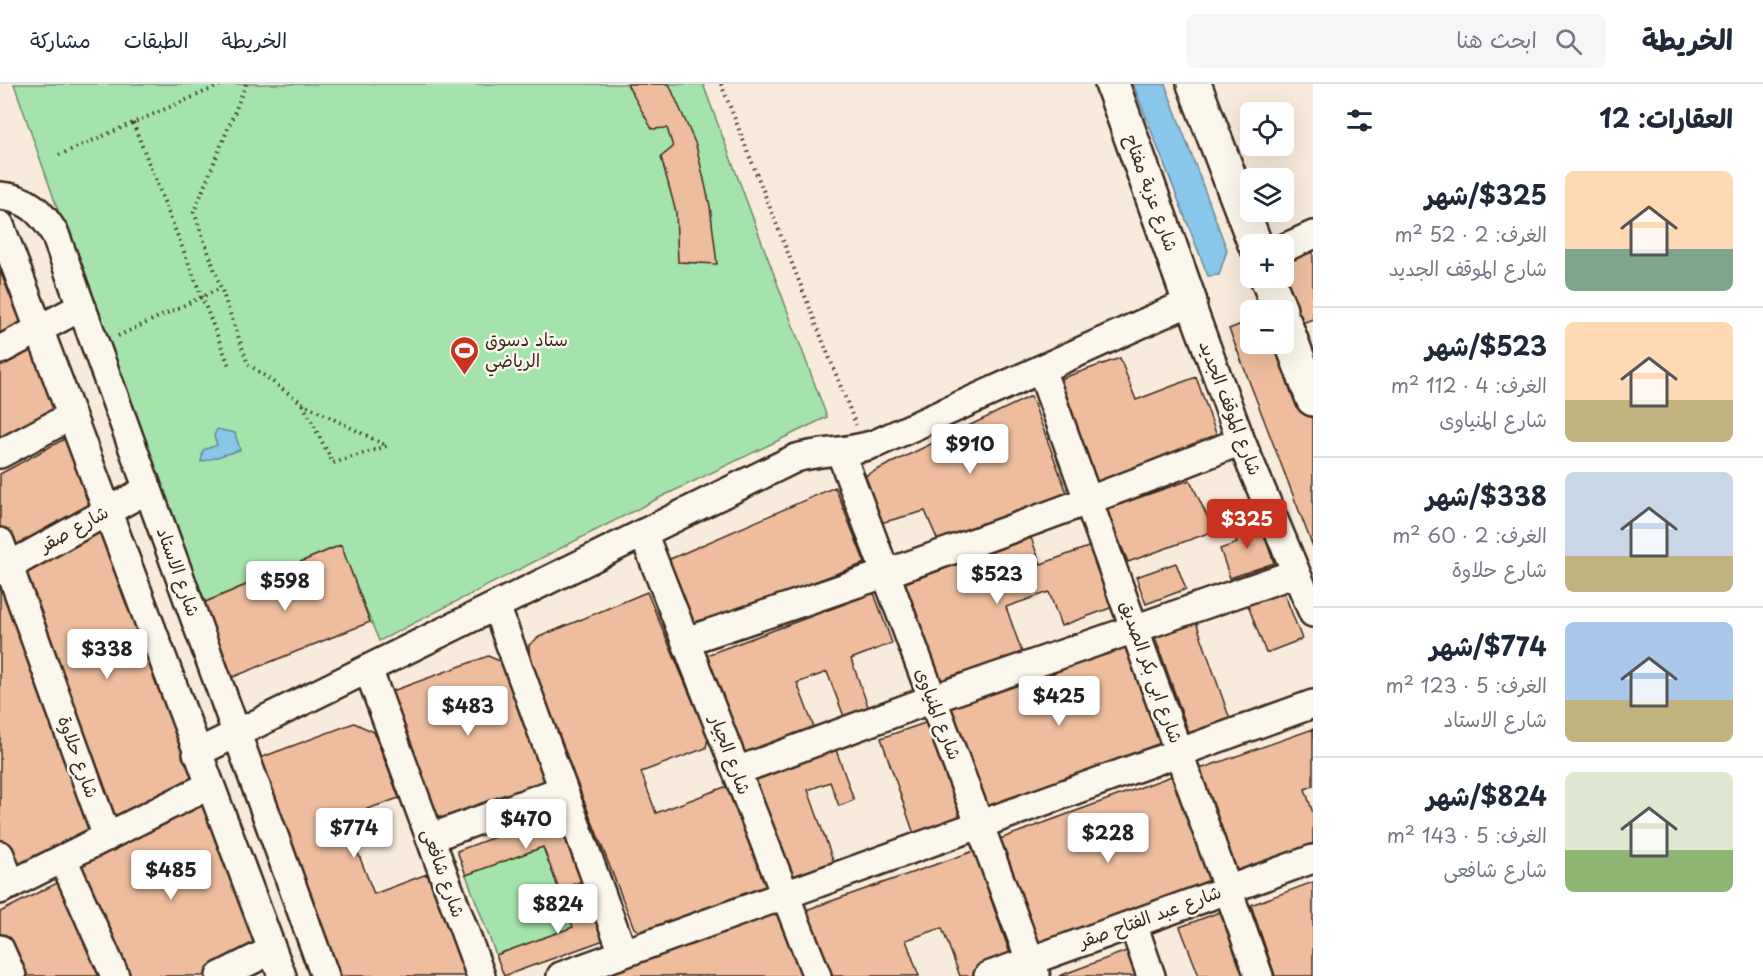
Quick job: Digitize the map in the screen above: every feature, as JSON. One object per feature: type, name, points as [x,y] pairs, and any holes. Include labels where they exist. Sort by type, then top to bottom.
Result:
[{"type":"street","name":"شارع عزبة مفتاح","points":[[1112,84],[1190,302]]},
{"type":"street","points":[[1194,84],[1251,234]]},
{"type":"street","name":"شارع الاستاد","points":[[0,196],[17,197],[33,206],[46,218],[55,234],[325,976]]},
{"type":"street","points":[[0,225],[282,976]]},
{"type":"street","points":[[1294,244],[1313,235]]},
{"type":"street","points":[[197,753],[796,458],[825,451],[852,449],[1041,369],[1190,302]]},
{"type":"street","name":"شارع الموقف الجديد","points":[[1190,302],[1241,441],[1313,613]]},
{"type":"street","points":[[0,350],[81,307]]},
{"type":"street","points":[[1294,349],[1313,399]]},
{"type":"street","name":"شارع ابى بكر الصديق","points":[[1041,369],[1259,976]]},
{"type":"street","points":[[0,454],[71,416]]},
{"type":"street","points":[[686,642],[886,575],[1089,502],[1241,441]]},
{"type":"street","name":"شارع المنياوى","points":[[852,449],[886,575],[1033,968]]},
{"type":"street","name":"شارع صقر","points":[[3,560],[148,489]]},
{"type":"street","name":"شارع الجيار","points":[[643,533],[817,976]]},
{"type":"street","name":"شارع حلاوة","points":[[3,560],[107,837]]},
{"type":"street","points":[[737,771],[932,699],[1296,573]]},
{"type":"street","points":[[496,606],[623,953]]},
{"type":"street","name":"شارع شافعى","points":[[368,669],[481,976]]},
{"type":"street","points":[[561,976],[1313,704]]},
{"type":"street","points":[[0,855],[5,888],[210,785]]},
{"type":"street","points":[[430,838],[562,790]]},
{"type":"street","points":[[63,859],[115,976]]},
{"type":"street","name":"شارع عبد الفتاح صقر","points":[[988,976],[1033,968],[1133,924],[1313,859]]},
{"type":"street","points":[[1133,924],[1151,976]]},
{"type":"street","points":[[0,949],[12,976]]},
{"type":"street","points":[[220,976],[272,950]]},
{"type":"path","points":[[59,155],[223,84]]},
{"type":"path","points":[[246,84],[194,212],[248,364],[302,403],[387,446],[333,463],[302,403]]},
{"type":"path","points":[[721,84],[852,449]]},
{"type":"path","points":[[133,123],[230,368]]},
{"type":"path","points":[[96,346],[221,288]]},
{"type":"green space","name":"ستاد دسوق الرياضي","points":[[14,84],[703,84],[827,417],[661,497],[379,641],[340,545],[196,606]]},
{"type":"green space","points":[[543,847],[573,927],[496,955],[466,875]]},
{"type":"water","points":[[1133,84],[1165,84],[1227,250],[1219,275],[1208,276]]},
{"type":"water","points":[[217,429],[235,433],[240,450],[201,462],[203,450],[217,445],[214,436]]},
{"type":"building","points":[[627,84],[669,84],[696,145],[710,206],[717,264],[678,262],[676,212],[661,157],[673,147],[667,128],[652,129]]},
{"type":"building","points":[[1313,246],[1313,319],[1294,326],[1294,300],[1289,300],[1286,288],[1294,288],[1294,253]]},
{"type":"building","points":[[0,271],[25,333],[0,345]]},
{"type":"building","points":[[1240,324],[1240,354],[1288,354],[1313,419],[1313,547],[1229,329]]},
{"type":"building","points":[[33,340],[61,419],[0,451],[0,359]]},
{"type":"building","points":[[1120,358],[1136,400],[1196,377],[1218,439],[1096,485],[1057,380]]},
{"type":"building","points":[[1031,396],[1067,493],[938,541],[925,511],[873,525],[856,480]]},
{"type":"building","points":[[68,437],[97,509],[12,560],[0,530],[0,474]]},
{"type":"building","points":[[1190,480],[1214,531],[1128,562],[1106,509]]},
{"type":"building","points":[[835,487],[865,563],[693,627],[668,560]]},
{"type":"building","points":[[1258,518],[1274,563],[1230,578],[1220,549],[1237,543],[1231,527]]},
{"type":"building","points":[[101,529],[196,788],[111,830],[18,573]]},
{"type":"building","points":[[1031,538],[1041,564],[1091,546],[1113,607],[1061,626],[1049,592],[1006,607],[1024,658],[940,688],[902,584]]},
{"type":"building","points":[[341,545],[370,622],[233,677],[196,606]]},
{"type":"building","points":[[1176,563],[1186,589],[1146,604],[1136,577]]},
{"type":"building","points":[[2,585],[98,837],[14,879],[0,841],[0,586]]},
{"type":"building","points":[[1283,590],[1302,639],[1266,653],[1247,603]]},
{"type":"building","points":[[647,592],[708,738],[706,748],[641,772],[656,813],[730,785],[770,892],[648,937],[634,928],[529,661],[529,645],[539,637]]},
{"type":"building","points":[[874,593],[892,643],[851,659],[869,709],[845,719],[827,672],[797,683],[815,730],[742,757],[704,656]]},
{"type":"building","points":[[1196,622],[1232,725],[1191,739],[1155,637]]},
{"type":"building","points":[[1129,639],[1170,748],[989,816],[948,706]]},
{"type":"building","points":[[488,656],[502,662],[546,769],[545,782],[445,819],[432,813],[387,693]]},
{"type":"building","points":[[928,722],[963,824],[916,840],[881,738]]},
{"type":"building","points":[[354,723],[374,732],[399,798],[344,817],[374,894],[427,874],[466,976],[339,976],[257,759]]},
{"type":"building","points":[[1313,729],[1313,786],[1305,789],[1313,813],[1313,857],[1241,883],[1200,769]]},
{"type":"building","points":[[836,750],[854,800],[839,806],[830,782],[808,790],[835,866],[792,882],[755,779]]},
{"type":"building","points":[[1177,774],[1219,889],[1040,955],[997,840]]},
{"type":"building","points":[[207,803],[258,950],[206,976],[127,976],[78,867]]},
{"type":"building","points":[[557,814],[582,881],[559,890],[543,847],[466,875],[457,851]]},
{"type":"building","points":[[974,851],[1013,962],[973,976],[960,976],[942,928],[906,940],[919,976],[826,976],[803,911]]},
{"type":"building","points":[[61,881],[105,976],[17,976],[0,939],[0,912]]},
{"type":"building","points":[[582,881],[604,940],[504,976],[496,955],[573,927],[559,890]]},
{"type":"building","points":[[1313,882],[1313,976],[1275,976],[1251,905]]},
{"type":"building","points":[[1225,910],[1250,976],[1199,976],[1180,927]]},
{"type":"building","points":[[783,911],[807,976],[604,976]]},
{"type":"building","points":[[1129,950],[1138,976],[1059,976]]},
{"type":"place","name":"ستاد دسوق الرياضي","points":[[464,376]]}]
